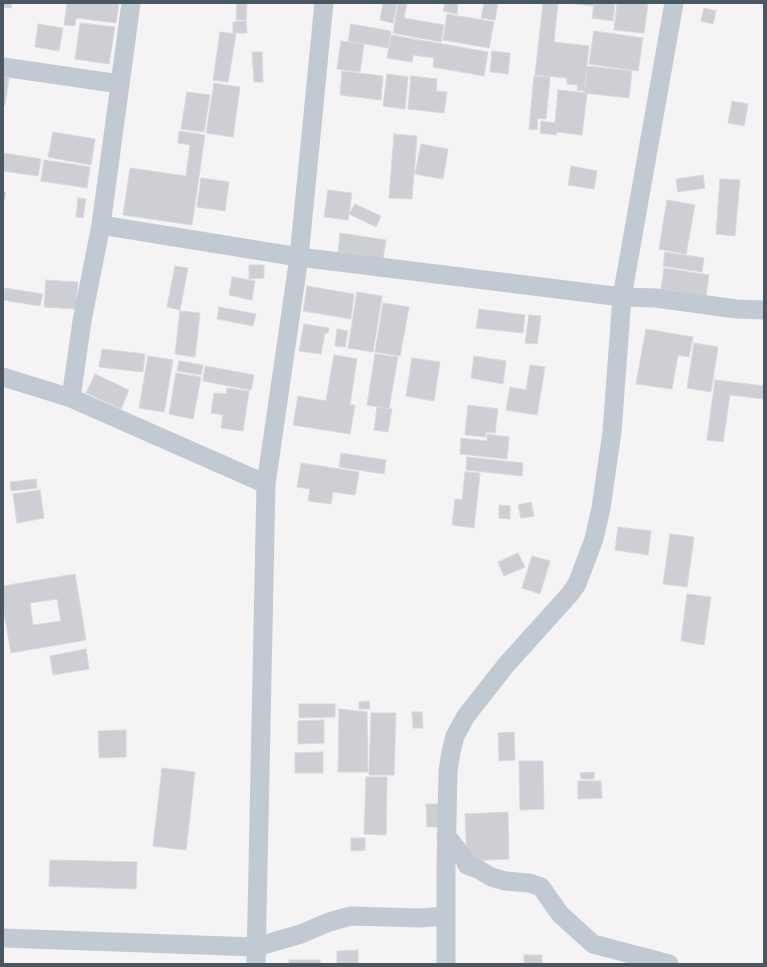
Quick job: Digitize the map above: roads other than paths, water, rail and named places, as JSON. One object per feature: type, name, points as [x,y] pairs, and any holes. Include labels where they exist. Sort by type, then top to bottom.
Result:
[{"type":"street","points":[[71,398],[82,321],[101,225],[131,3]]},
{"type":"street","points":[[256,956],[266,484],[299,257],[324,3]]},
{"type":"street","points":[[446,964],[445,916],[448,771],[455,736],[466,716],[506,665],[570,594],[577,584],[594,539],[601,508],[612,432],[622,297],[674,3]]},
{"type":"street","points":[[3,67],[120,84]]},
{"type":"street","points":[[101,225],[299,257],[622,297],[656,298],[736,309],[764,310]]},
{"type":"street","points":[[3,377],[71,398],[266,484]]},
{"type":"street","points":[[446,835],[464,858],[467,865],[478,869],[491,877],[505,881],[529,883],[541,887],[560,914],[594,944],[630,958],[669,964]]},
{"type":"street","points":[[3,938],[256,956],[329,922],[350,916],[420,918],[445,916]]}]
